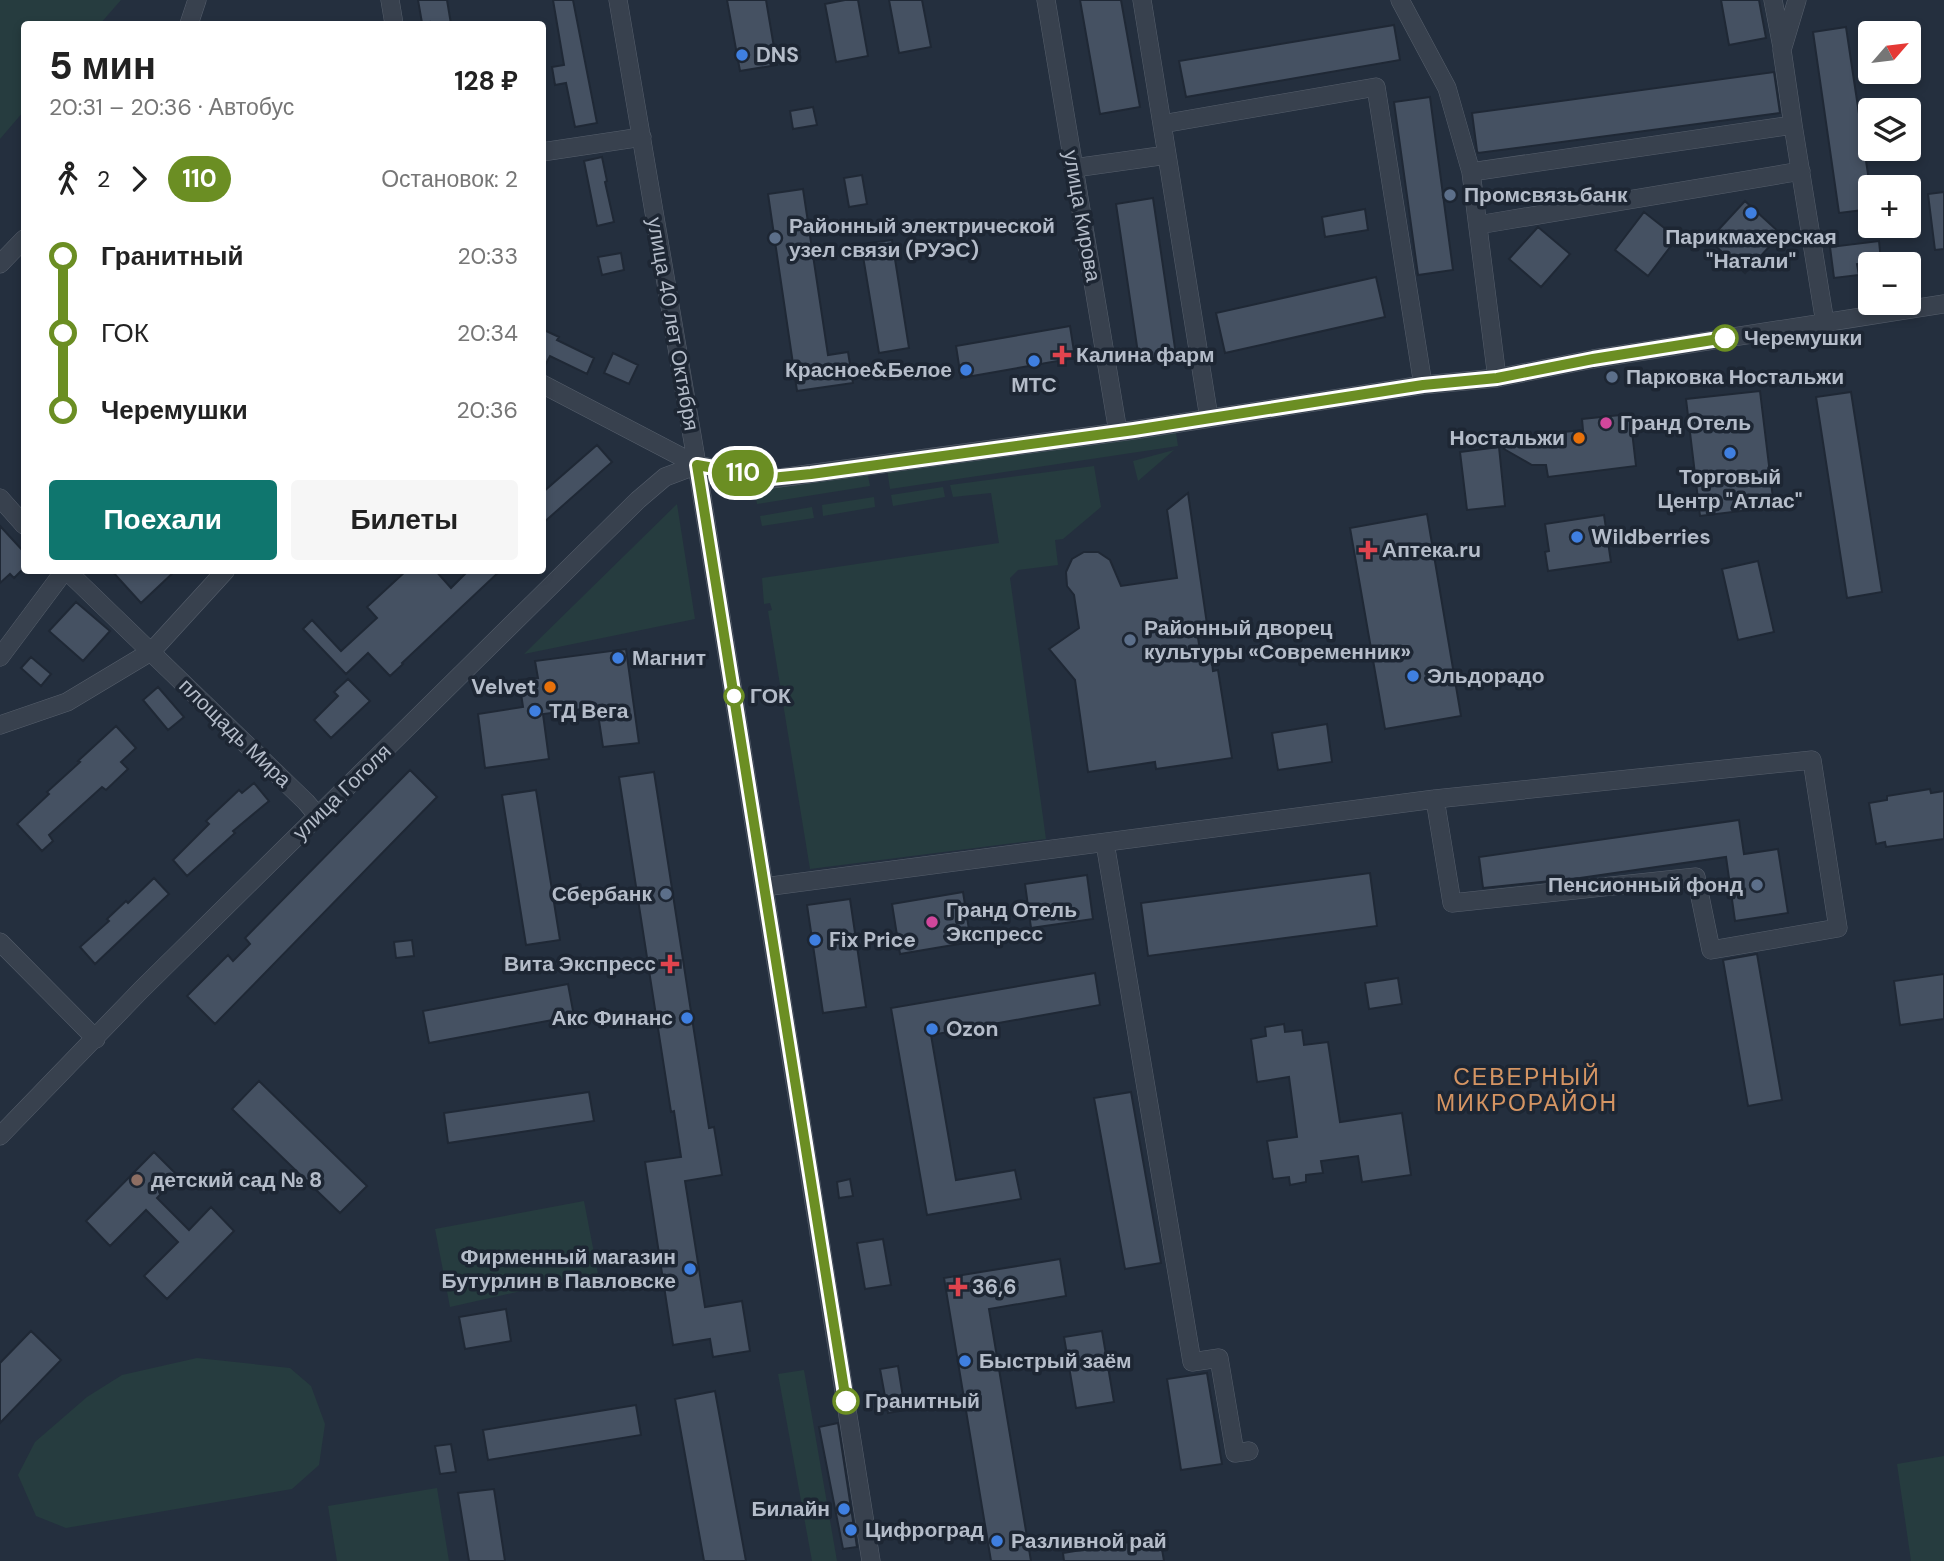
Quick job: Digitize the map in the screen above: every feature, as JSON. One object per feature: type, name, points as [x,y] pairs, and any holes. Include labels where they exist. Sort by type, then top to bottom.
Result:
[{"type":"street","points":[[190,21],[197,0]]},
{"type":"street","points":[[390,0],[394,21]]},
{"type":"street","name":"улица 40 лет Октября","points":[[618,0],[697,465],[871,1561]]},
{"type":"street","name":"улица Кирова","points":[[1045,0],[1118,432]]},
{"type":"street","points":[[1142,0],[1209,418]]},
{"type":"street","points":[[1399,0],[1447,88],[1471,172],[1497,378]]},
{"type":"street","points":[[1773,0],[1825,323]]},
{"type":"street","points":[[1782,50],[1797,0]]},
{"type":"street","points":[[1162,124],[1376,87],[1423,385]]},
{"type":"street","points":[[1471,172],[1793,125]]},
{"type":"street","points":[[546,151],[642,137]]},
{"type":"street","points":[[1074,168],[1167,155]]},
{"type":"street","points":[[1478,225],[1801,171]]},
{"type":"street","points":[[0,264],[21,242]]},
{"type":"street","points":[[546,386],[697,465],[771,478],[1118,432],[1423,385],[1497,378],[1593,359],[1944,304]]},
{"type":"street","name":"улица Гоголя","points":[[0,1136],[141,990],[638,500],[665,477],[697,465]]},
{"type":"street","points":[[0,498],[21,522]]},
{"type":"street","name":"площадь Мира","points":[[0,657],[63,574]]},
{"type":"street","name":"площадь Мира","points":[[70,574],[317,815]]},
{"type":"street","points":[[0,725],[67,702],[152,651],[222,574]]},
{"type":"street","points":[[764,887],[1435,799],[1812,760],[1838,929],[1711,950],[1696,877],[1452,903],[1435,799]]},
{"type":"street","points":[[1105,843],[1192,1362],[1219,1358],[1235,1453],[1249,1451]]},
{"type":"street","points":[[0,942],[96,1039]]},
{"type":"green space","points":[[0,0],[121,0],[103,21],[21,21],[21,114],[0,139]]},
{"type":"green space","points":[[1175,426],[1178,446],[890,489],[887,469]]},
{"type":"green space","points":[[1174,450],[1138,481],[1133,461]]},
{"type":"green space","points":[[1094,466],[1101,507],[1063,539],[1055,540],[1058,565],[1018,570],[1010,578],[1046,839],[810,869],[768,611],[772,610],[770,603],[764,604],[762,578],[999,543],[991,493],[953,497],[950,485]]},
{"type":"green space","points":[[867,470],[870,486],[757,504],[754,487]]},
{"type":"green space","points":[[943,487],[945,497],[893,506],[891,495]]},
{"type":"green space","points":[[874,497],[875,507],[823,516],[822,505]]},
{"type":"green space","points":[[677,504],[695,619],[524,654]]},
{"type":"green space","points":[[812,507],[814,518],[762,526],[760,516]]},
{"type":"green space","points":[[584,1201],[598,1274],[450,1307],[435,1229]]},
{"type":"green space","points":[[197,1358],[290,1368],[311,1386],[325,1424],[319,1465],[292,1489],[66,1528],[36,1516],[18,1475],[35,1442],[87,1397],[122,1375]]},
{"type":"green space","points":[[804,1370],[837,1561],[812,1561],[778,1374]]},
{"type":"green space","points":[[1944,1456],[1944,1561],[1911,1561],[1897,1464]]},
{"type":"green space","points":[[437,1488],[449,1561],[337,1561],[328,1506]]},
{"type":"building","points":[[418,0],[447,0],[450,21],[422,21]]},
{"type":"building","points":[[553,0],[573,0],[597,123],[575,127],[566,83],[555,85],[552,67],[564,65]]},
{"type":"building","points":[[727,0],[766,0],[777,65],[740,71]]},
{"type":"building","points":[[858,0],[868,56],[836,62],[825,4]]},
{"type":"building","points":[[889,0],[922,0],[931,47],[899,53]]},
{"type":"building","points":[[1080,0],[1121,0],[1140,107],[1100,114]]},
{"type":"building","points":[[1721,0],[1759,0],[1766,38],[1729,45]]},
{"type":"building","points":[[1394,25],[1400,60],[1186,97],[1179,61]]},
{"type":"building","points":[[1846,27],[1858,107],[1858,161],[1866,161],[1868,175],[1858,175],[1858,211],[1839,213],[1813,32]]},
{"type":"building","points":[[1774,72],[1780,113],[1478,153],[1477,151],[1472,113]]},
{"type":"building","points":[[1430,97],[1453,270],[1418,275],[1394,102]]},
{"type":"building","points":[[813,107],[817,125],[793,129],[790,111]]},
{"type":"building","points":[[602,157],[614,222],[597,226],[584,161]]},
{"type":"building","points":[[862,175],[867,204],[849,207],[844,178]]},
{"type":"building","points":[[803,189],[828,355],[848,352],[853,383],[797,391],[768,194]]},
{"type":"building","points":[[1944,192],[1944,249],[1935,250],[1928,194]]},
{"type":"building","points":[[1153,198],[1176,355],[1139,360],[1116,204]]},
{"type":"building","points":[[1745,201],[1781,234],[1745,273],[1709,240]]},
{"type":"building","points":[[1365,209],[1368,230],[1325,237],[1322,217]]},
{"type":"building","points":[[1644,212],[1677,238],[1648,276],[1615,250]]},
{"type":"building","points":[[1538,227],[1570,254],[1541,287],[1509,259]]},
{"type":"building","points":[[892,240],[909,348],[879,353],[861,244]]},
{"type":"building","points":[[1879,241],[1880,252],[1858,252],[1858,275],[1834,278],[1830,247]]},
{"type":"building","points":[[621,253],[624,270],[602,275],[598,257]]},
{"type":"building","points":[[1376,277],[1385,317],[1225,353],[1216,313]]},
{"type":"building","points":[[1070,326],[1075,358],[961,378],[956,346]]},
{"type":"building","points":[[546,331],[559,337],[557,340],[594,358],[587,374],[550,356],[546,364]]},
{"type":"building","points":[[613,353],[638,365],[629,384],[604,373]]},
{"type":"building","name":"Торговый Центр \"Атлас\"","points":[[1760,391],[1774,507],[1700,516],[1686,399]]},
{"type":"building","points":[[1851,392],[1882,592],[1847,598],[1816,397]]},
{"type":"building","points":[[1630,414],[1636,466],[1548,477],[1546,465],[1532,465],[1504,449],[1511,437],[1583,430],[1582,419]]},
{"type":"building","points":[[597,445],[612,462],[546,520],[546,490]]},
{"type":"building","points":[[1499,447],[1505,506],[1467,510],[1460,452]]},
{"type":"building","name":"Районный дворец культуры «Современник»","points":[[1188,493],[1207,624],[1196,625],[1201,657],[1211,655],[1213,671],[1218,670],[1232,758],[1156,769],[1155,762],[1088,772],[1075,680],[1049,649],[1079,628],[1074,595],[1067,586],[1066,572],[1072,559],[1084,552],[1098,552],[1110,560],[1121,586],[1177,578],[1167,510]]},
{"type":"building","points":[[1427,514],[1461,716],[1385,729],[1350,528]]},
{"type":"building","name":"Wildberries","points":[[1604,515],[1611,562],[1548,571],[1545,552],[1549,551],[1545,524]]},
{"type":"building","points":[[0,526],[21,549],[21,571],[14,578],[10,574],[0,583]]},
{"type":"building","points":[[1758,561],[1774,632],[1738,640],[1722,569]]},
{"type":"building","points":[[115,574],[172,574],[141,603]]},
{"type":"building","points":[[403,574],[439,574],[451,588],[465,574],[497,574],[390,676],[368,653],[346,674],[303,629],[312,620],[341,651],[377,618],[367,607]]},
{"type":"building","points":[[76,602],[110,631],[83,661],[49,631]]},
{"type":"building","name":"ТД Вега","points":[[626,649],[639,743],[603,747],[597,707],[543,714],[549,759],[485,768],[478,714],[523,707],[519,680],[538,678],[535,661]]},
{"type":"building","points":[[31,657],[51,674],[41,686],[21,668]]},
{"type":"building","points":[[348,679],[370,701],[331,738],[314,720],[338,696],[334,692]]},
{"type":"building","points":[[158,687],[184,717],[168,730],[143,700]]},
{"type":"building","points":[[1327,724],[1332,762],[1278,770],[1272,733]]},
{"type":"building","points":[[116,726],[136,748],[121,762],[128,769],[106,790],[102,787],[49,835],[53,841],[42,851],[17,824]]},
{"type":"building","points":[[410,770],[437,797],[215,1024],[187,996],[228,955],[233,961],[250,944],[245,938]]},
{"type":"building","points":[[654,772],[709,1128],[714,1127],[722,1175],[685,1181],[705,1307],[742,1301],[750,1351],[713,1357],[710,1339],[673,1345],[645,1162],[681,1157],[674,1111],[671,1112],[619,777]]},
{"type":"building","points":[[254,783],[269,801],[233,831],[235,833],[187,876],[173,860],[209,824],[206,821],[239,790],[242,793]]},
{"type":"building","points":[[1930,789],[1931,793],[1944,791],[1944,839],[1886,847],[1885,842],[1876,844],[1869,803],[1887,800],[1887,796]]},
{"type":"building","points":[[536,790],[560,940],[526,945],[502,795]]},
{"type":"building","points":[[1739,820],[1744,854],[1778,849],[1788,913],[1735,921],[1726,857],[1580,878],[1483,888],[1479,857]]},
{"type":"building","points":[[1370,873],[1377,926],[1148,956],[1141,903]]},
{"type":"building","points":[[1087,875],[1093,919],[1031,928],[1025,884]]},
{"type":"building","points":[[154,878],[169,894],[95,964],[80,947],[109,921],[107,919],[126,901],[128,903]]},
{"type":"building","points":[[963,892],[971,942],[900,954],[892,904]]},
{"type":"building","points":[[850,899],[866,1007],[823,1013],[807,905]]},
{"type":"building","points":[[412,940],[414,956],[396,958],[394,942]]},
{"type":"building","points":[[1757,954],[1782,1100],[1748,1106],[1723,960]]},
{"type":"building","points":[[1095,973],[1100,1005],[931,1035],[956,1180],[1015,1170],[1021,1199],[927,1215],[891,1008]]},
{"type":"building","points":[[1944,974],[1944,1019],[1900,1025],[1894,981]]},
{"type":"building","points":[[1398,978],[1402,1004],[1369,1009],[1365,983]]},
{"type":"building","points":[[568,984],[574,1016],[429,1043],[423,1011]]},
{"type":"building","points":[[1284,1024],[1285,1032],[1302,1030],[1304,1045],[1328,1042],[1340,1122],[1402,1113],[1411,1175],[1362,1182],[1358,1156],[1321,1161],[1323,1173],[1306,1175],[1306,1182],[1290,1185],[1289,1177],[1273,1179],[1267,1141],[1297,1137],[1289,1077],[1257,1082],[1251,1039],[1266,1036],[1265,1027]]},
{"type":"building","points":[[259,1081],[367,1186],[340,1213],[232,1109]]},
{"type":"building","points":[[589,1092],[594,1121],[448,1143],[444,1113]]},
{"type":"building","points":[[1131,1092],[1161,1263],[1125,1269],[1094,1098]]},
{"type":"building","points":[[154,1152],[178,1176],[157,1198],[189,1230],[211,1207],[234,1231],[167,1299],[144,1276],[178,1242],[146,1210],[110,1246],[86,1221]]},
{"type":"building","points":[[850,1179],[853,1196],[839,1198],[837,1182]]},
{"type":"building","points":[[883,1239],[891,1285],[865,1289],[857,1243]]},
{"type":"building","points":[[1060,1259],[1066,1296],[989,1309],[1031,1561],[991,1561],[944,1278]]},
{"type":"building","points":[[506,1309],[511,1341],[465,1349],[459,1317]]},
{"type":"building","points":[[31,1331],[61,1360],[0,1423],[0,1363]]},
{"type":"building","points":[[1102,1331],[1114,1402],[1076,1408],[1064,1337]]},
{"type":"building","points":[[898,1366],[905,1410],[888,1413],[880,1369]]},
{"type":"building","points":[[1207,1373],[1222,1464],[1181,1470],[1167,1379]]},
{"type":"building","points":[[715,1391],[746,1561],[704,1561],[675,1399]]},
{"type":"building","points":[[636,1405],[641,1435],[488,1460],[483,1430]]},
{"type":"building","points":[[838,1423],[857,1547],[843,1549],[819,1427]]},
{"type":"building","points":[[451,1444],[456,1472],[440,1474],[435,1446]]},
{"type":"building","points":[[494,1489],[505,1561],[469,1561],[458,1493]]},
{"type":"building","points":[[1160,1537],[1164,1561],[1064,1561],[1063,1553]]},
{"type":"bus line","name":"110","points":[[846,1401],[697,465],[771,478],[811,474],[1134,430],[1423,385],[1497,378],[1593,359],[1725,338]]},
{"type":"place","name":"DNS","points":[[742,55]]},
{"type":"place","name":"Промсвязьбанк","points":[[1450,195]]},
{"type":"place","name":"Парикмахерская \"Натали\"","points":[[1751,213]]},
{"type":"place","name":"Районный электрической узел связи (РУЭС)","points":[[775,238]]},
{"type":"place","name":"Черемушки","points":[[1725,338]]},
{"type":"place","name":"Калина фарм","points":[[1062,355]]},
{"type":"place","name":"МТС","points":[[1034,361]]},
{"type":"place","name":"Красное&Белое","points":[[966,370]]},
{"type":"place","name":"Парковка Ностальжи","points":[[1612,377]]},
{"type":"place","name":"Гранд Отель","points":[[1606,423]]},
{"type":"place","name":"Ностальжи","points":[[1579,438]]},
{"type":"place","name":"Торговый Центр \"Атлас\"","points":[[1730,453]]},
{"type":"place","name":"Wildberries","points":[[1577,537]]},
{"type":"place","name":"Аптека.ru","points":[[1368,550]]},
{"type":"place","name":"Районный дворец культуры «Современник»","points":[[1130,640]]},
{"type":"place","name":"Магнит","points":[[618,658]]},
{"type":"place","name":"Эльдорадо","points":[[1413,676]]},
{"type":"place","name":"Velvet","points":[[550,687]]},
{"type":"place","name":"ГОК","points":[[734,696]]},
{"type":"place","name":"ТД Вега","points":[[535,711]]},
{"type":"place","name":"Пенсионный фонд","points":[[1757,885]]},
{"type":"place","name":"Сбербанк","points":[[666,894]]},
{"type":"place","name":"Гранд Отель Экспресс","points":[[932,922]]},
{"type":"place","name":"Fix Price","points":[[815,940]]},
{"type":"place","name":"Вита Экспресс","points":[[670,964]]},
{"type":"place","name":"Акс Финанс","points":[[687,1018]]},
{"type":"place","name":"Ozon","points":[[932,1029]]},
{"type":"place","name":"детский сад № 8","points":[[137,1180]]},
{"type":"place","name":"Фирменный магазин Бутурлин в Павловске","points":[[690,1269]]},
{"type":"place","name":"36,6","points":[[958,1287]]},
{"type":"place","name":"Быстрый заём","points":[[965,1361]]},
{"type":"place","name":"Гранитный","points":[[846,1401]]},
{"type":"place","name":"Билайн","points":[[844,1509]]},
{"type":"place","name":"Цифроград","points":[[851,1530]]},
{"type":"place","name":"Разливной рай","points":[[997,1541]]},
{"type":"district","name":"СЕВЕРНЫЙ МИКРОРАЙОН","points":[[1527,1090]]}]
